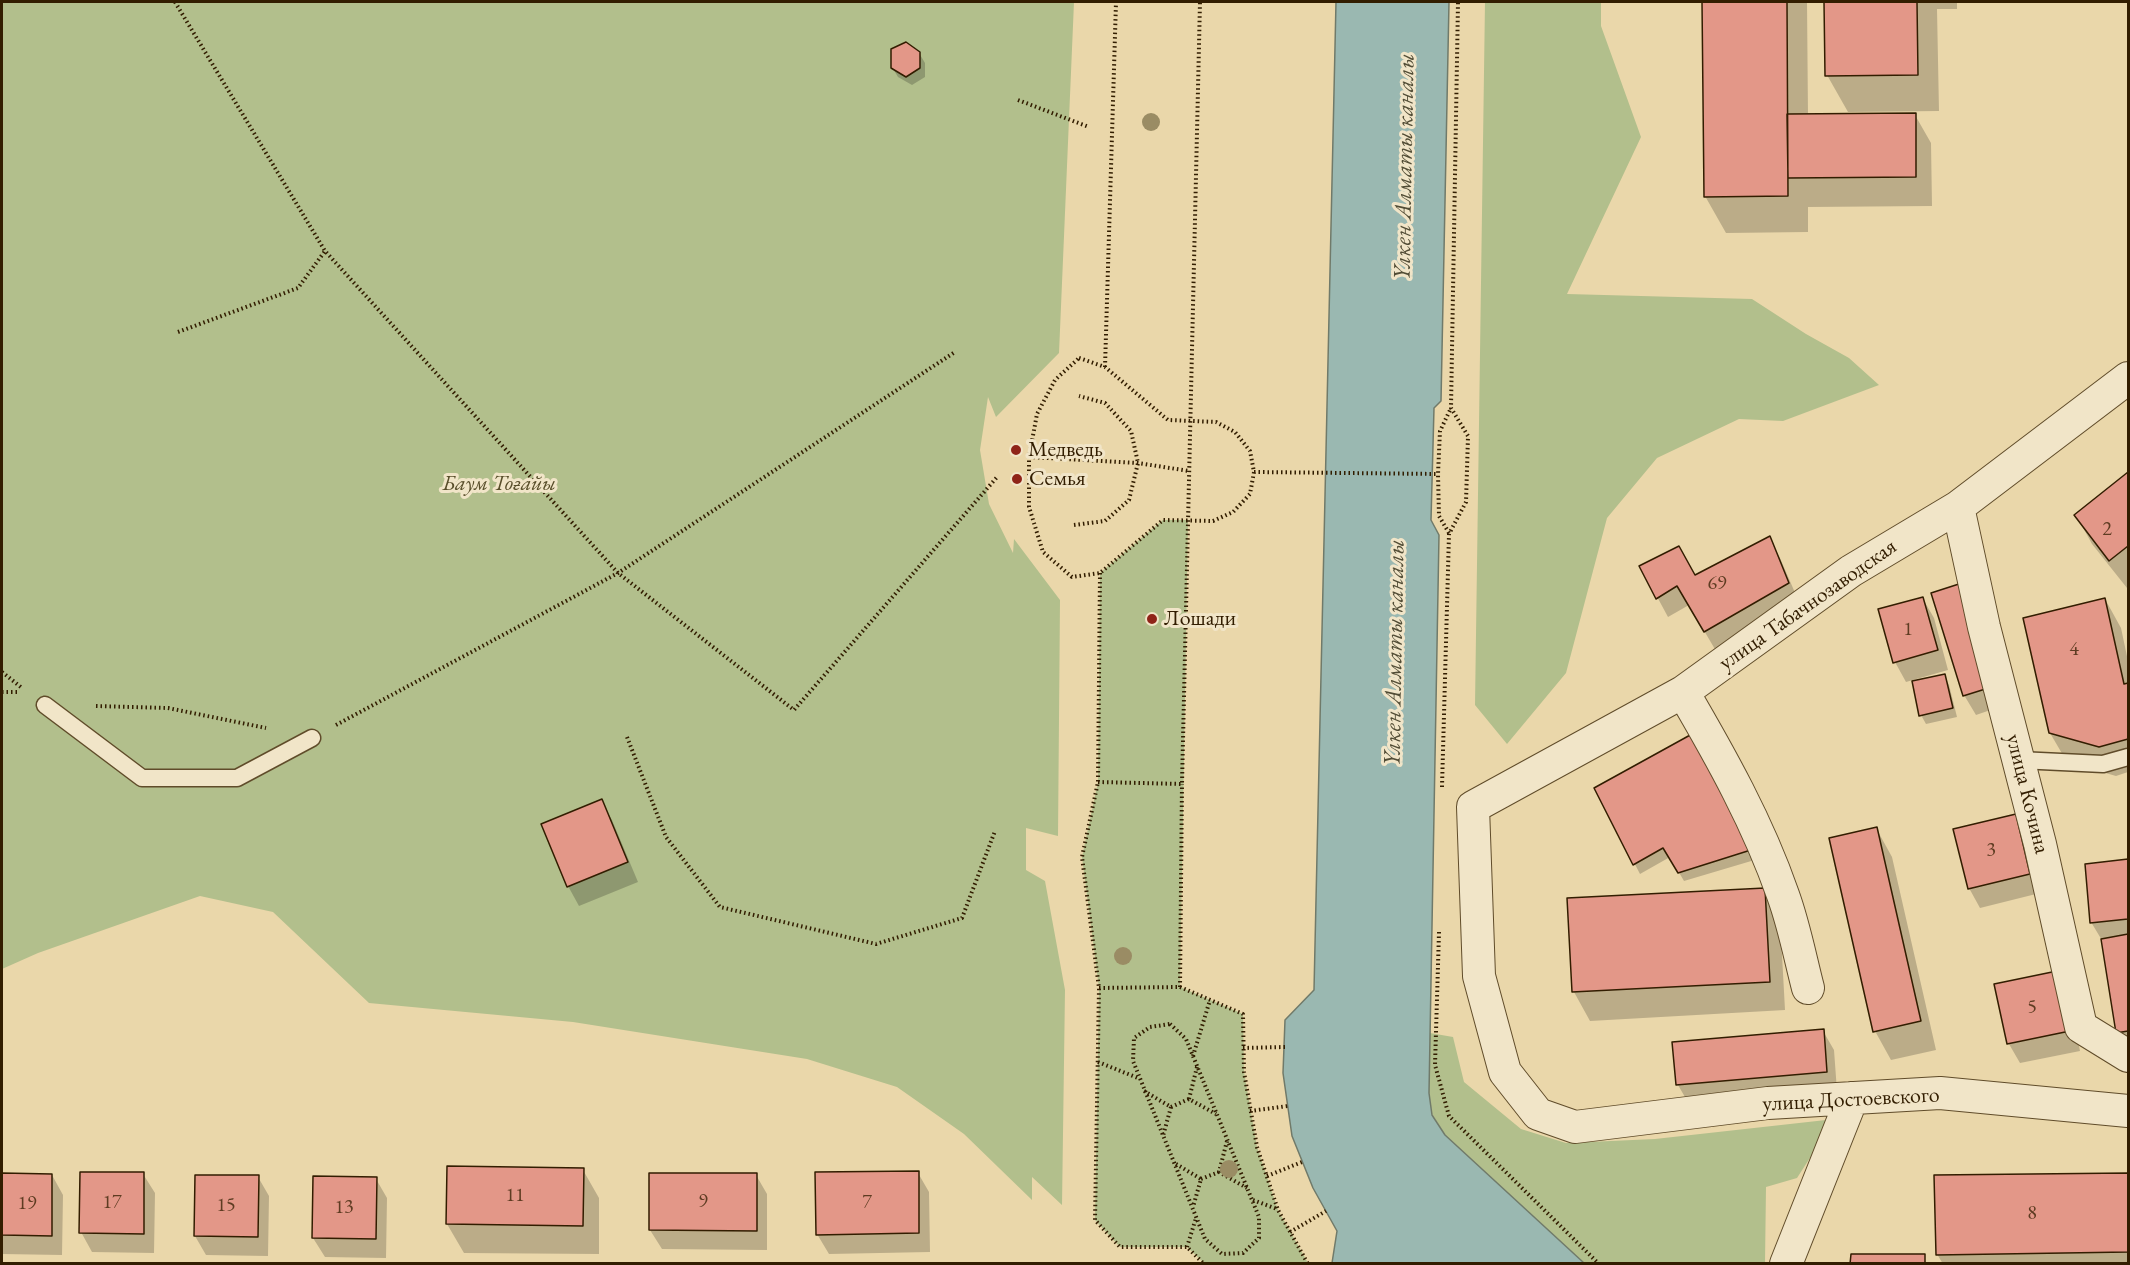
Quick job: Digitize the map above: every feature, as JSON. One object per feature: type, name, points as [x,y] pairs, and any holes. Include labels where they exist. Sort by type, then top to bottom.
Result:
[{"type":"street","name":"улица Табачнозаводская","points":[[1575,1127],[1538,1114],[1505,1072],[1479,976],[1473,807],[1683,692],[1851,571],[1958,507],[2128,378]]},
{"type":"street","name":"улица Кочина","points":[[1958,507],[1984,627],[2019,760],[2081,1027],[2128,1056]]},
{"type":"street","points":[[1683,692],[1731,776],[1765,849],[1784,896],[1808,988]]},
{"type":"street","name":"улица Достоевского","points":[[1575,1127],[1768,1103],[1940,1093],[2128,1111]]},
{"type":"street","points":[[1786,1263],[1852,1098]]},
{"type":"lane","points":[[45,705],[142,778],[237,778],[312,738]]},
{"type":"lane","points":[[2019,760],[2103,764],[2128,757]]},
{"type":"path","points":[[175,2],[325,250],[618,573],[794,710],[998,476]]},
{"type":"path","points":[[1105,367],[1116,2]]},
{"type":"path","points":[[1180,987],[1182,784],[1200,2]]},
{"type":"path","points":[[1449,534],[1439,516],[1438,474],[1440,431],[1451,408],[1458,2]]},
{"type":"path","points":[[1018,100],[1089,127]]},
{"type":"path","points":[[178,332],[298,288],[325,250]]},
{"type":"path","points":[[45,705],[168,708],[312,738],[618,573],[955,352]]},
{"type":"path","points":[[1079,358],[1105,367],[1168,420],[1191,421],[1216,422],[1235,432],[1250,451],[1254,472],[1250,494],[1233,512],[1213,521],[1162,520],[1100,573],[1072,577],[1043,552],[1029,507],[1029,457],[1037,414],[1055,380],[1079,358]]},
{"type":"path","points":[[1074,525],[1105,521],[1129,500],[1138,463],[1131,431],[1105,404],[1079,396]]},
{"type":"path","points":[[1442,793],[1449,534],[1466,502],[1467,436],[1451,408]]},
{"type":"path","points":[[1029,457],[1138,463],[1189,471]]},
{"type":"path","points":[[1254,472],[1438,474]]},
{"type":"path","points":[[1100,573],[1098,783],[1082,857],[1099,988],[1095,1220],[1120,1246],[1187,1246],[1204,1263]]},
{"type":"path","points":[[2,692],[28,692]]},
{"type":"path","points":[[627,737],[666,837],[720,907],[876,944],[962,918],[995,831]]},
{"type":"path","points":[[1098,783],[1182,784]]},
{"type":"path","points":[[1439,923],[1435,1065],[1449,1116],[1599,1263]]},
{"type":"path","points":[[1099,988],[1180,987],[1242,1014],[1244,1072],[1257,1147],[1278,1209],[1308,1263]]},
{"type":"path","points":[[1193,1057],[1210,1000]]},
{"type":"path","points":[[1170,1024],[1186,1039],[1197,1066],[1259,1217],[1259,1239],[1243,1253],[1222,1254],[1205,1239],[1139,1078],[1133,1061],[1134,1038],[1149,1027],[1170,1024]]},
{"type":"path","points":[[1243,1048],[1285,1047]]},
{"type":"path","points":[[1098,1062],[1139,1078]]},
{"type":"path","points":[[1189,1099],[1197,1066]]},
{"type":"path","points":[[1144,1091],[1171,1107]]},
{"type":"path","points":[[1171,1107],[1189,1099]]},
{"type":"path","points":[[1189,1099],[1217,1115]]},
{"type":"path","points":[[1250,1111],[1288,1106]]},
{"type":"path","points":[[1163,1136],[1171,1107]]},
{"type":"path","points":[[1219,1172],[1228,1139]]},
{"type":"path","points":[[1267,1176],[1302,1162]]},
{"type":"path","points":[[1175,1164],[1201,1179]]},
{"type":"path","points":[[1201,1179],[1219,1172]]},
{"type":"path","points":[[1219,1172],[1248,1189]]},
{"type":"path","points":[[1193,1208],[1201,1179]]},
{"type":"path","points":[[1252,1200],[1278,1209]]},
{"type":"path","points":[[1290,1232],[1326,1211]]},
{"type":"path","points":[[1187,1246],[1196,1217]]},
{"type":"green space","name":"Баум Тоғайы","points":[[2,2],[1074,2],[1059,353],[996,417],[988,397],[980,450],[989,504],[1013,553],[1014,539],[1060,600],[1058,836],[1026,828],[1026,870],[1045,881],[1065,990],[1062,1205],[1032,1177],[1032,1200],[964,1134],[897,1087],[807,1059],[573,1022],[369,1003],[273,912],[200,896],[38,953],[2,969]]},
{"type":"green space","points":[[1485,2],[1601,2],[1601,26],[1641,137],[1567,294],[1752,299],[1806,334],[1849,358],[1879,385],[1783,421],[1739,419],[1657,458],[1607,518],[1566,673],[1507,744],[1475,705]]},
{"type":"green space","points":[[1163,520],[1188,520],[1180,987],[1243,1014],[1244,1072],[1257,1147],[1278,1210],[1308,1263],[1204,1263],[1187,1247],[1120,1247],[1095,1220],[1099,988],[1082,857],[1098,782],[1100,573]]},
{"type":"green space","points":[[1430,1033],[1453,1037],[1464,1082],[1521,1129],[1566,1143],[1655,1139],[1835,1119],[1797,1178],[1766,1187],[1765,1263],[1584,1263],[1445,1135],[1432,1114],[1429,1093]]},
{"type":"water","name":"Үлкен Алматы каналы","points":[[1336,2],[1449,2],[1441,401],[1434,408],[1431,520],[1439,535],[1429,1093],[1432,1115],[1445,1135],[1584,1263],[1332,1263],[1337,1231],[1313,1188],[1292,1136],[1283,1073],[1285,1020],[1314,990]]},
{"type":"building","points":[[1702,2],[1787,2],[1788,196],[1704,197]]},
{"type":"building","points":[[1824,2],[1917,2],[1918,75],[1825,76]]},
{"type":"building","points":[[906,42],[920,52],[920,68],[906,77],[891,68],[891,49]]},
{"type":"building","points":[[1916,113],[1916,177],[1788,178],[1787,114]]},
{"type":"building","points":[[2128,472],[2128,546],[2109,561],[2074,515]]},
{"type":"building","points":[[1770,536],[1789,583],[1704,632],[1677,586],[1656,599],[1639,566],[1679,546],[1695,575]]},
{"type":"building","points":[[1962,583],[1995,686],[1963,696],[1931,593]]},
{"type":"building","points":[[1923,597],[1938,650],[1893,663],[1878,609]]},
{"type":"building","points":[[2105,598],[2124,684],[2128,683],[2128,739],[2099,747],[2049,733],[2023,618]]},
{"type":"building","points":[[1945,674],[1953,708],[1919,716],[1912,681]]},
{"type":"building","points":[[1692,734],[1754,849],[1678,873],[1663,848],[1633,865],[1594,788]]},
{"type":"building","points":[[602,799],[628,862],[567,887],[541,824]]},
{"type":"building","points":[[2016,814],[2030,874],[1968,889],[1953,829]]},
{"type":"building","points":[[1877,827],[1921,1021],[1873,1032],[1829,838]]},
{"type":"building","points":[[2128,859],[2128,919],[2090,923],[2085,864]]},
{"type":"building","points":[[1765,888],[1770,982],[1572,992],[1567,898]]},
{"type":"building","points":[[2128,934],[2128,1031],[2116,1033],[2101,939]]},
{"type":"building","points":[[2057,971],[2070,1031],[2007,1044],[1994,984]]},
{"type":"building","points":[[1824,1029],[1827,1072],[1676,1085],[1672,1042]]},
{"type":"building","points":[[447,1166],[584,1168],[583,1226],[446,1224]]},
{"type":"building","points":[[919,1171],[919,1233],[816,1235],[815,1172]]},
{"type":"building","points":[[80,1172],[144,1172],[144,1234],[79,1233]]},
{"type":"building","points":[[2,1173],[52,1174],[52,1236],[2,1235]]},
{"type":"building","points":[[649,1173],[757,1173],[757,1231],[649,1230]]},
{"type":"building","points":[[2128,1173],[2128,1252],[1936,1255],[1934,1175]]},
{"type":"building","points":[[195,1175],[259,1175],[258,1237],[194,1236]]},
{"type":"building","points":[[313,1176],[377,1177],[376,1239],[312,1238]]},
{"type":"building","points":[[1851,1254],[1925,1254],[1925,1264],[1850,1264]]},
{"type":"place","name":"Медведь","points":[[1016,450]]},
{"type":"place","name":"Семья","points":[[1017,479]]},
{"type":"place","name":"Лошади","points":[[1152,619]]}]
